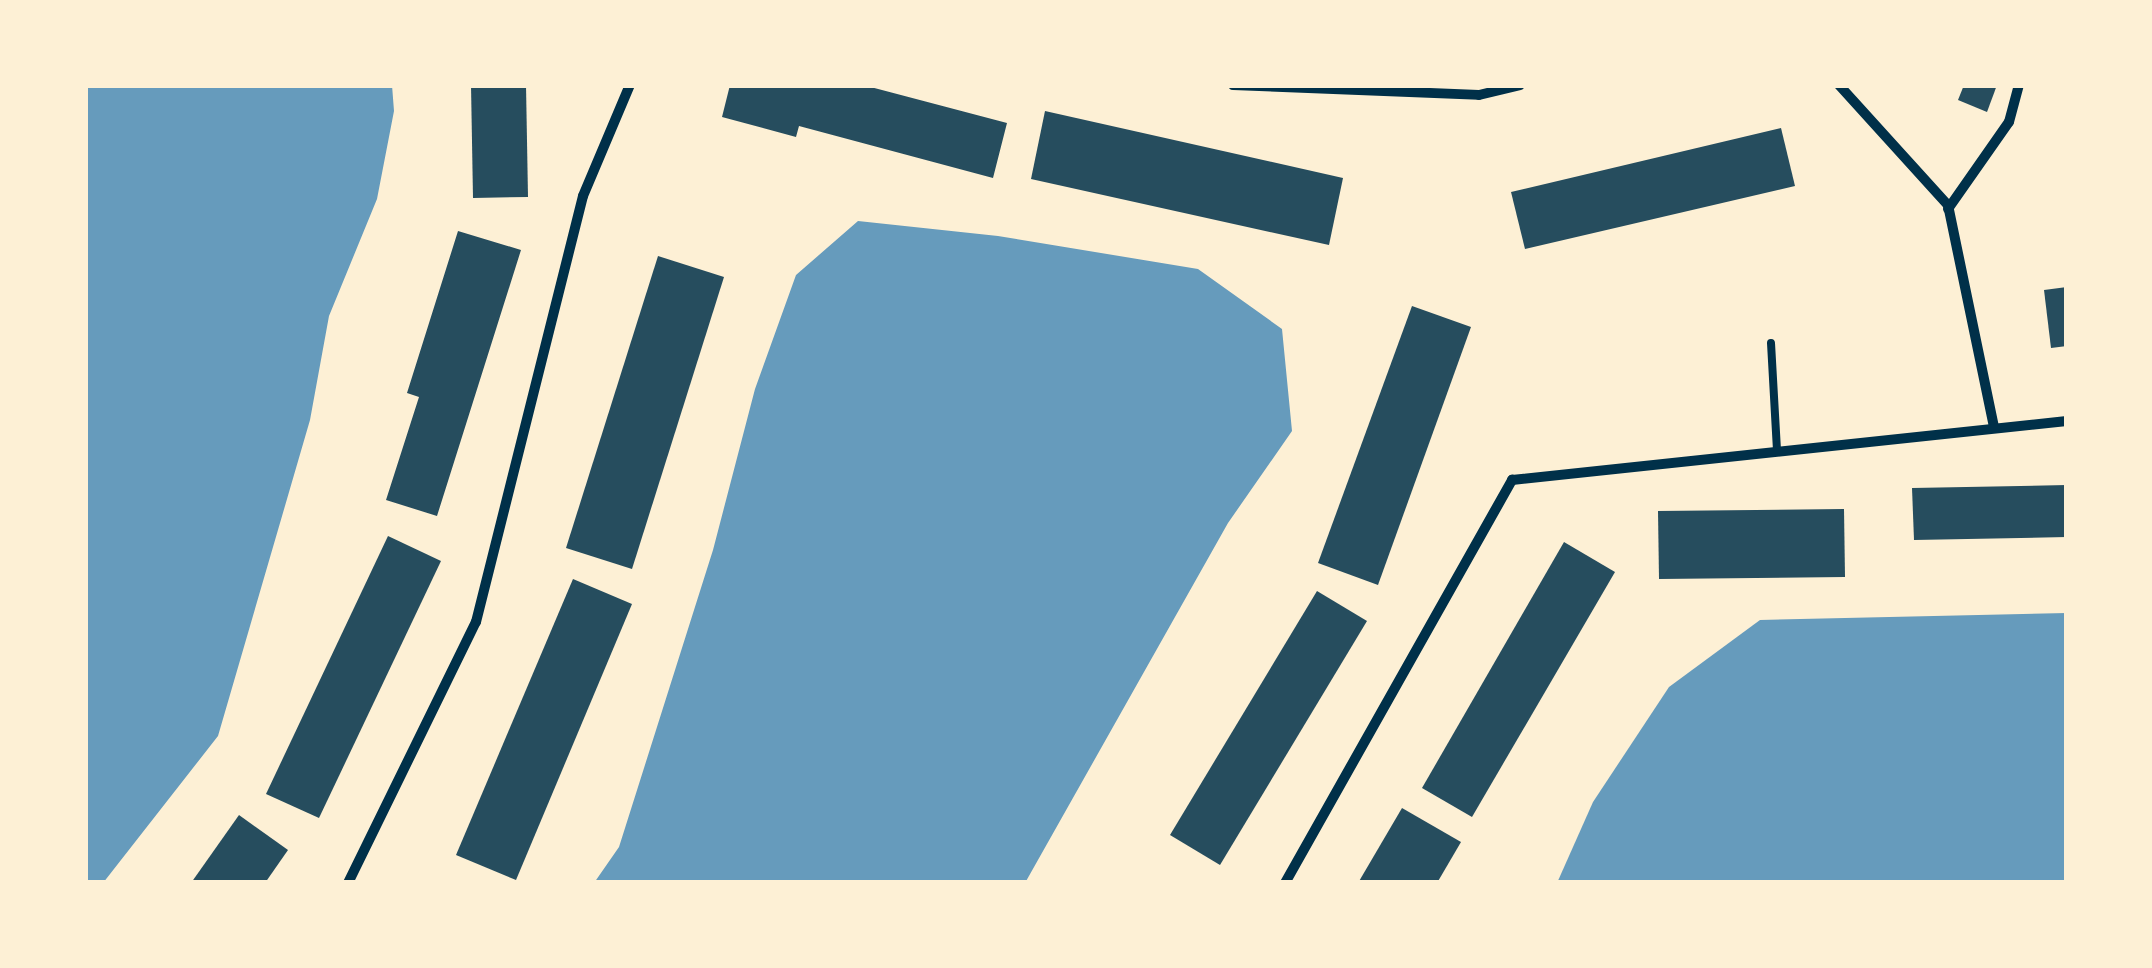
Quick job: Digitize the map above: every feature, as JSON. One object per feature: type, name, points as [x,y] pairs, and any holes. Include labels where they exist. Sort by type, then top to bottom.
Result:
[{"type":"street","points":[[348,883],[476,622],[583,196],[630,85]]},
{"type":"street","points":[[1233,85],[1479,96],[1520,85]]},
{"type":"street","points":[[1839,85],[1948,209],[1994,427]]},
{"type":"street","points":[[1948,209],[2009,122],[2019,85]]},
{"type":"street","points":[[1285,883],[1512,480],[2067,420]]},
{"type":"lane","points":[[1770,343],[1778,451]]},
{"type":"water","points":[[85,85],[392,85],[394,111],[377,199],[329,316],[310,420],[218,736],[103,883],[85,883]]},
{"type":"water","points":[[858,221],[998,236],[1198,269],[1282,329],[1292,431],[1228,523],[1025,883],[594,883],[619,847],[713,550],[755,389],[796,275]]},
{"type":"water","points":[[2067,613],[2067,883],[1557,883],[1593,802],[1669,687],[1760,620]]},
{"type":"building","points":[[471,85],[526,85],[528,197],[473,198]]},
{"type":"building","points":[[730,85],[863,85],[1007,123],[993,178],[799,126],[796,137],[722,117]]},
{"type":"building","points":[[1964,85],[1997,85],[1987,112],[1958,100]]},
{"type":"building","points":[[1045,111],[1343,178],[1329,245],[1031,179]]},
{"type":"building","points":[[1781,128],[1795,186],[1525,249],[1511,192]]},
{"type":"building","points":[[458,231],[521,250],[437,516],[386,500],[419,397],[407,393]]},
{"type":"building","points":[[658,256],[724,277],[632,569],[566,548]]},
{"type":"building","points":[[2067,287],[2067,346],[2051,348],[2044,290]]},
{"type":"building","points":[[1412,306],[1471,327],[1378,585],[1318,563]]},
{"type":"building","points":[[2067,485],[2067,537],[1914,540],[1912,488]]},
{"type":"building","points":[[1844,509],[1845,577],[1659,579],[1658,511]]},
{"type":"building","points":[[388,536],[441,561],[319,818],[266,794]]},
{"type":"building","points":[[1564,542],[1615,572],[1472,817],[1422,788]]},
{"type":"building","points":[[573,579],[632,604],[516,880],[456,855]]},
{"type":"building","points":[[1317,591],[1367,621],[1220,865],[1170,835]]},
{"type":"building","points":[[1402,808],[1461,842],[1437,883],[1358,883]]},
{"type":"building","points":[[239,815],[288,850],[265,883],[191,883]]}]
